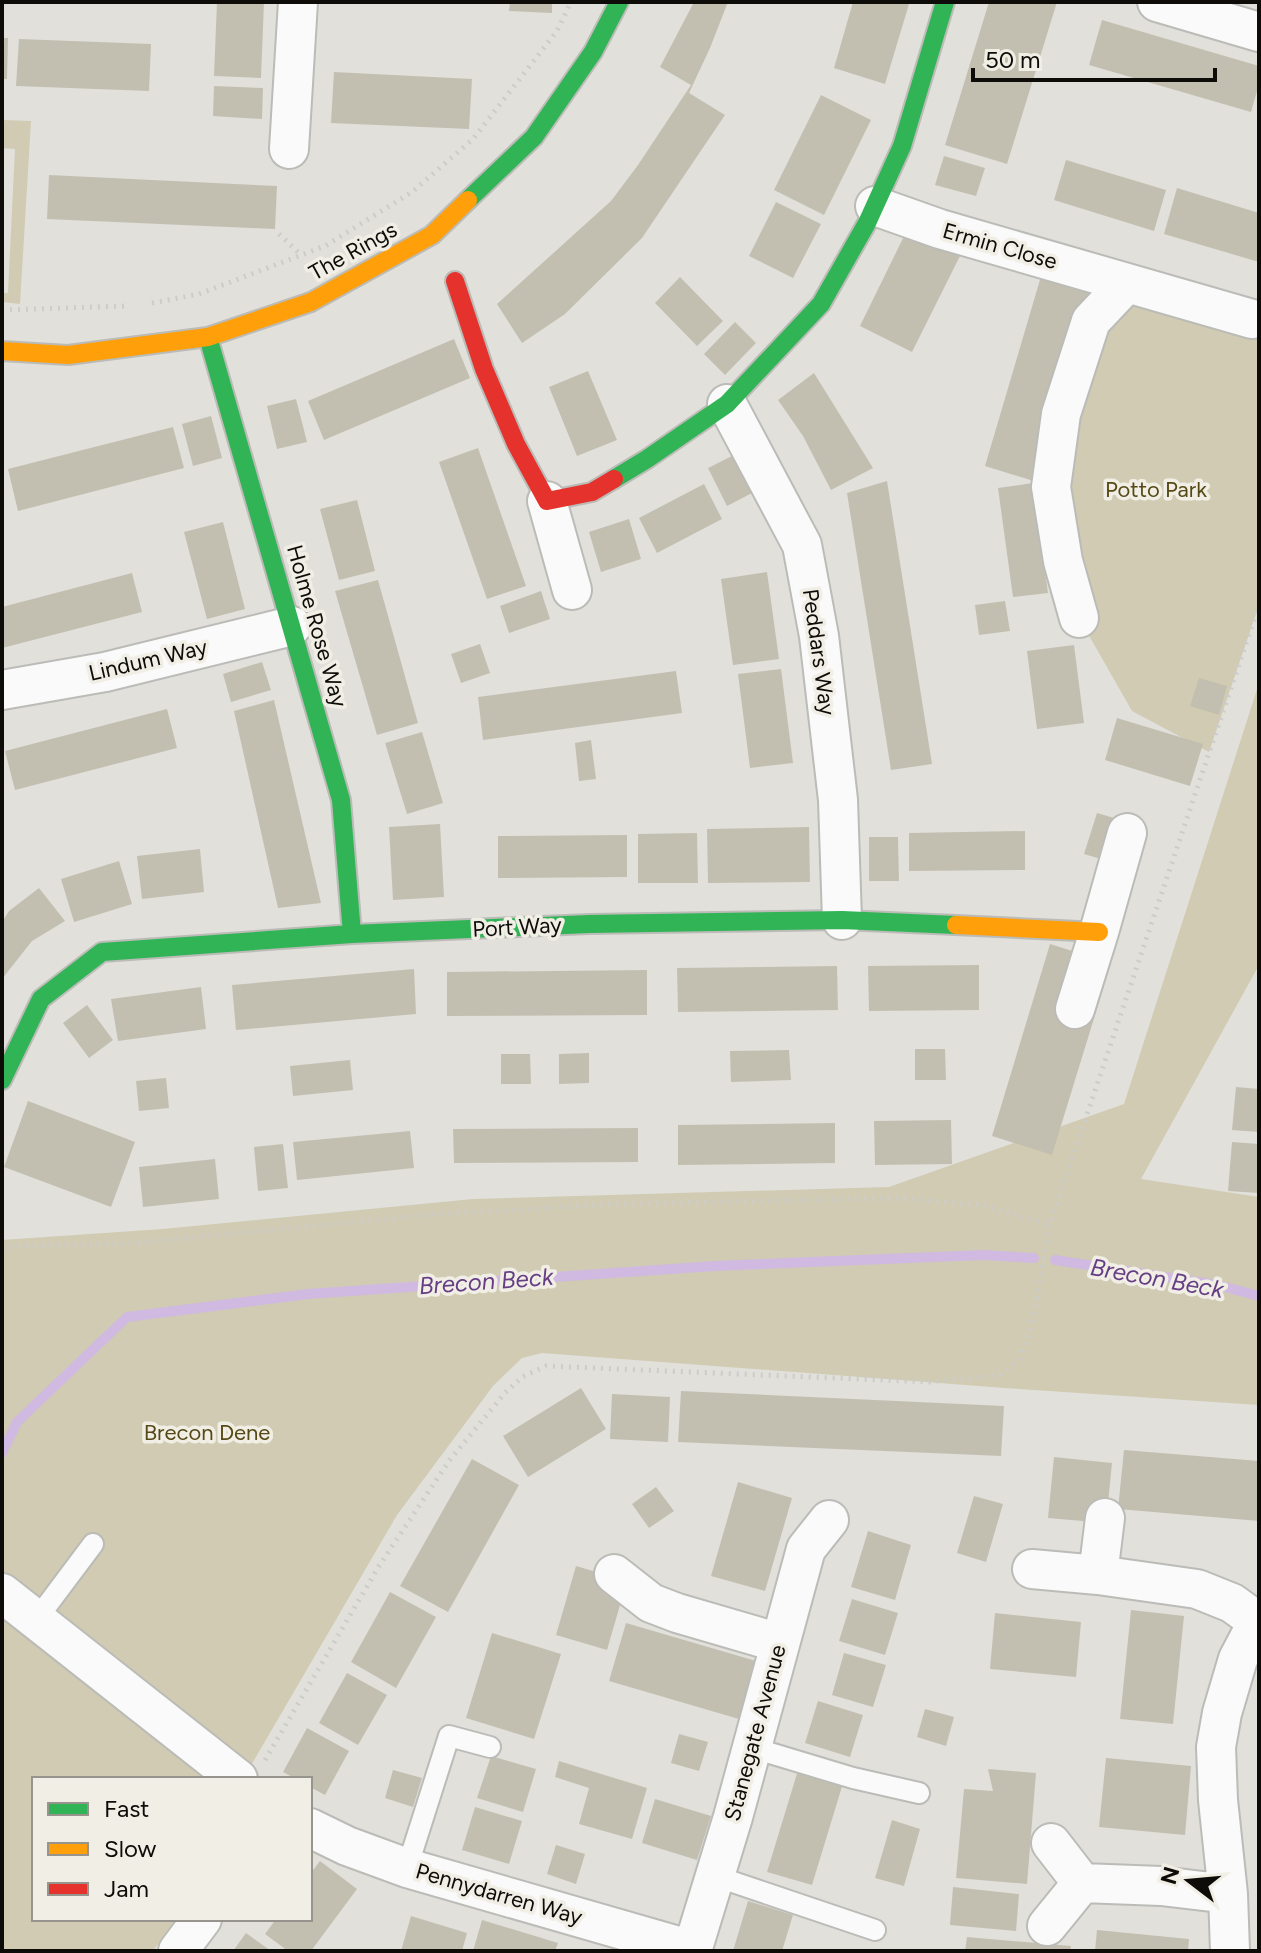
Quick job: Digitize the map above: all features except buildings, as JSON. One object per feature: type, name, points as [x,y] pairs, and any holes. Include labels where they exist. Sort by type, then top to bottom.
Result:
[{"type":"street","points":[[289,149],[298,2]]},
{"type":"street","name":"The Rings","points":[[2,351],[68,355],[208,337],[311,302],[432,235],[534,137],[593,52],[619,2]]},
{"type":"street","points":[[547,501],[592,492],[727,404],[821,304],[875,206],[902,146],[945,2]]},
{"type":"street","points":[[1157,2],[1220,11],[1259,32]]},
{"type":"street","name":"Ermin Close","points":[[875,206],[940,229],[1252,319]]},
{"type":"street","points":[[455,281],[484,369],[516,444],[547,501],[572,590]]},
{"type":"street","points":[[1079,618],[1063,561],[1051,487],[1061,414],[1091,321],[1127,283]]},
{"type":"street","name":"Holme Rose Way","points":[[208,337],[341,800],[352,934]]},
{"type":"street","name":"Peddars Way","points":[[727,404],[802,545],[819,636],[838,800],[842,920]]},
{"type":"street","name":"Lindum Way","points":[[2,690],[105,672],[292,626]]},
{"type":"street","points":[[1075,1009],[1127,833]]},
{"type":"street","name":"Port Way","points":[[2,1080],[41,999],[102,952],[352,934],[589,924],[842,920],[1099,932]]},
{"type":"street","points":[[1098,1575],[1105,1518]]},
{"type":"street","name":"Stanegate Avenue","points":[[692,1951],[733,1817],[806,1549],[829,1520]]},
{"type":"street","points":[[1032,1569],[1197,1589],[1232,1603],[1258,1620],[1238,1659],[1222,1713],[1216,1747],[1230,1951]]},
{"type":"street","points":[[614,1574],[651,1603],[780,1643]]},
{"type":"street","points":[[2,1593],[250,1772]]},
{"type":"street","name":"Pennydarren Way","points":[[312,1829],[347,1846],[407,1868],[692,1951]]},
{"type":"street","points":[[1051,1843],[1082,1883]]},
{"type":"street","points":[[1082,1883],[1161,1886],[1228,1894]]},
{"type":"street","points":[[1047,1926],[1082,1883]]},
{"type":"street","points":[[178,1951],[200,1921]]},
{"type":"lane","points":[[36,1620],[93,1544]]},
{"type":"lane","points":[[407,1868],[449,1736],[490,1747]]},
{"type":"lane","points":[[750,1747],[853,1778],[919,1793]]},
{"type":"lane","points":[[715,1876],[875,1930]]},
{"type":"path","points":[[145,304],[199,294],[325,246],[412,192],[473,139],[557,31],[571,2]]},
{"type":"path","points":[[279,234],[301,255]]},
{"type":"path","points":[[2,310],[132,306]]},
{"type":"path","points":[[250,1772],[449,1461],[504,1394],[522,1377],[546,1366],[930,1382],[1000,1375],[1019,1359],[1031,1330],[1050,1224],[1259,605]]},
{"type":"path","points":[[2,1248],[123,1244],[438,1214],[621,1204],[883,1198],[980,1205],[1050,1224]]},
{"type":"green space","points":[[2,120],[31,121],[20,304],[2,302],[2,293],[8,293],[15,149],[2,148]]},
{"type":"green space","name":"Potto Park","points":[[1127,283],[1259,324],[1259,605],[1209,752],[1132,711],[1079,618],[1061,414]]},
{"type":"green space","name":"Brecon Dene","points":[[1259,683],[1259,965],[1141,1179],[1259,1197],[1259,1405],[542,1353],[522,1358],[493,1386],[397,1515],[250,1767],[248,1777],[32,1777],[32,1921],[175,1921],[153,1951],[2,1951],[2,1240],[163,1229],[473,1199],[889,1187],[1124,1104]]},
{"type":"waterway","name":"Brecon Beck","points":[[2,1453],[17,1422],[127,1317],[308,1294],[715,1266],[983,1255],[1034,1258]]},
{"type":"waterway","name":"Brecon Beck","points":[[1055,1260],[1217,1285],[1259,1296]]},
{"type":"traffic: fast","points":[[468,200],[534,137],[593,52],[619,2]]},
{"type":"traffic: fast","points":[[614,479],[727,404],[821,304],[867,223],[902,146],[945,2]]},
{"type":"traffic: fast","points":[[208,337],[341,800],[352,934]]},
{"type":"traffic: fast","points":[[2,1080],[41,999],[102,952],[352,934],[589,924],[842,920],[956,925]]},
{"type":"traffic: slow","points":[[2,351],[68,355],[208,337],[311,302],[432,235],[468,200]]},
{"type":"traffic: slow","points":[[956,925],[1099,932]]},
{"type":"traffic: jam","points":[[455,281],[484,369],[516,444],[547,501],[592,492],[614,479]]}]
